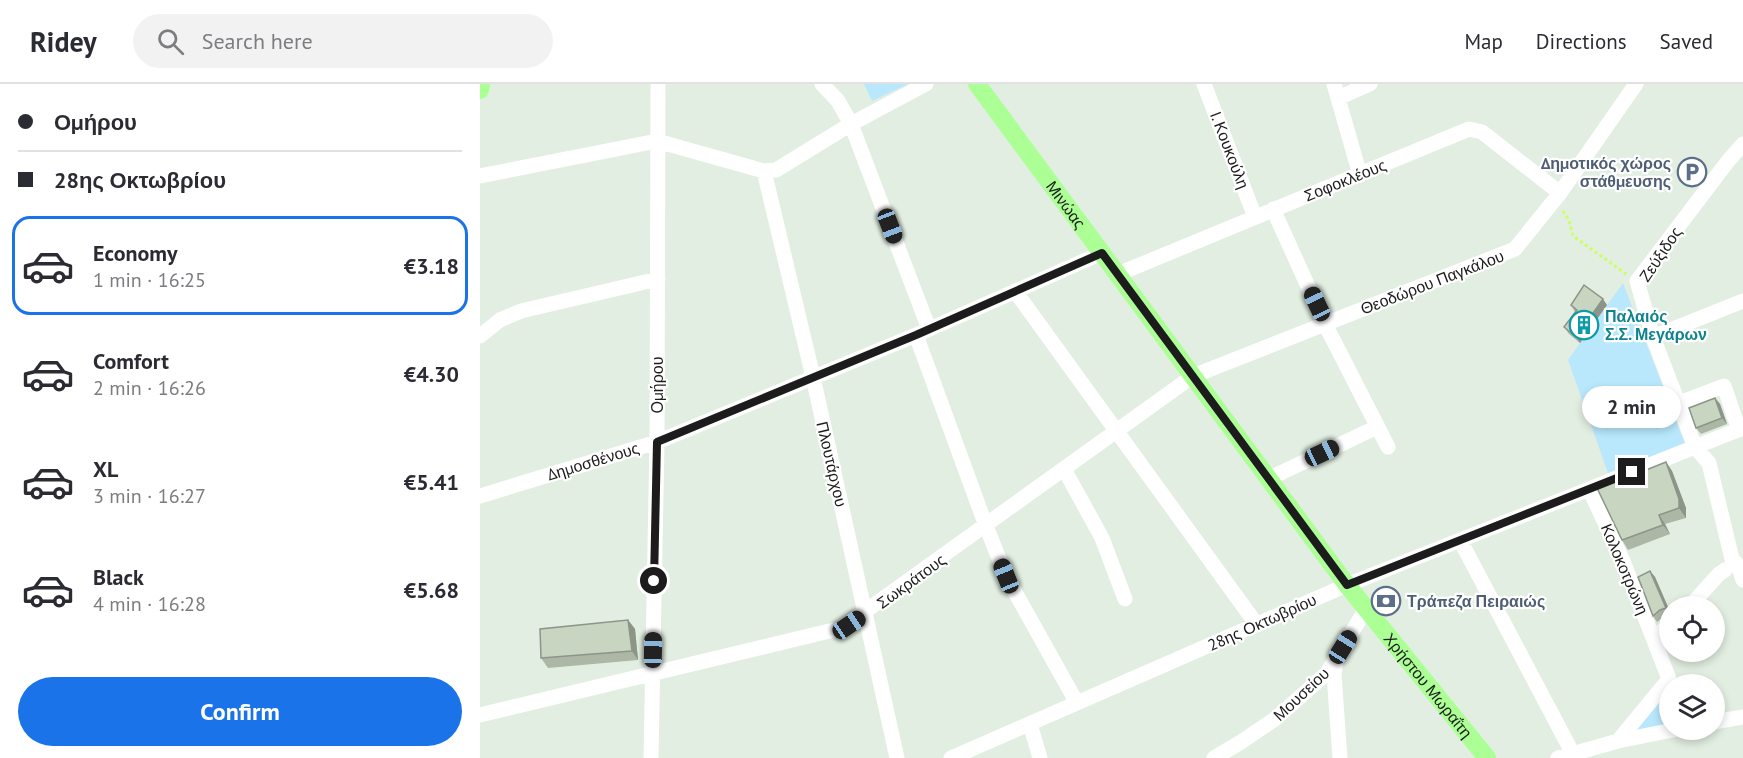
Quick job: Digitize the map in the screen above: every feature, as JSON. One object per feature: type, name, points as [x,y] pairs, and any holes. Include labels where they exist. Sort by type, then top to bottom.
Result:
[{"type":"main road","points":[[480,90],[481,84]]},
{"type":"main road","name":"Μινώας","points":[[977,84],[1347,585]]},
{"type":"main road","name":"Χρήστου Μωραΐτη","points":[[1347,585],[1487,758]]},
{"type":"street","name":"Ομήρου","points":[[651,758],[657,442],[658,84]]},
{"type":"street","points":[[822,84],[838,101],[851,124],[923,332],[986,526],[1013,591],[1077,703]]},
{"type":"street","points":[[480,176],[657,141],[764,171],[776,170],[851,124],[926,84]]},
{"type":"street","name":"Ι. Κουκούλη","points":[[1204,84],[1255,217]]},
{"type":"street","points":[[1360,175],[1336,91],[1370,84]]},
{"type":"street","name":"Θεοδώρου Παγκάλου","points":[[1193,376],[1515,249],[1557,196],[1636,84]]},
{"type":"street","name":"Σοφοκλέους","points":[[1118,274],[1469,129],[1476,129],[1557,196]]},
{"type":"street","name":"Ζεύξιδος","points":[[1743,144],[1637,281],[1653,337],[1695,447],[1709,463],[1732,559],[1738,565],[1743,580]]},
{"type":"street","name":"Πλουτάρχου","points":[[764,171],[813,377],[897,758]]},
{"type":"street","points":[[1273,209],[1326,324],[1388,447]]},
{"type":"street","name":"Δημοσθένους","points":[[480,496],[657,442],[923,332],[1102,253]]},
{"type":"street","points":[[480,336],[500,320],[521,311],[658,279]]},
{"type":"street","points":[[1015,291],[1257,625]]},
{"type":"street","points":[[1653,337],[1743,301]]},
{"type":"street","name":"Σωκράτους","points":[[480,716],[842,628],[866,614],[1115,430],[1193,376]]},
{"type":"street","points":[[1679,403],[1724,386],[1741,429]]},
{"type":"street","points":[[1268,478],[1377,427]]},
{"type":"street","name":"28ης Οκτωβρίου","points":[[951,758],[1347,585],[1741,429]]},
{"type":"street","points":[[1064,469],[1102,538],[1125,599]]},
{"type":"street","name":"Κολοκοτρώνη","points":[[1589,489],[1623,561],[1667,674]]},
{"type":"street","points":[[1460,540],[1566,756],[1596,753],[1618,741],[1659,733]]},
{"type":"street","points":[[1699,596],[1725,570]]},
{"type":"street","name":"Μουσείου","points":[[1214,758],[1251,736],[1327,674],[1366,609]]},
{"type":"street","points":[[1654,638],[1659,634]]},
{"type":"street","points":[[1336,658],[1334,674],[1340,758]]},
{"type":"street","points":[[1618,741],[1659,694]]},
{"type":"street","points":[[1725,720],[1743,717]]},
{"type":"street","points":[[1029,724],[1040,758]]},
{"type":"path","points":[[1557,196],[1569,220],[1573,236],[1637,281]]},
{"type":"shaded area","points":[[864,84],[908,84],[872,101]]},
{"type":"shaded area","points":[[1623,283],[1685,444],[1608,473],[1568,360]]},
{"type":"shaded area","points":[[1659,699],[1659,731],[1636,736],[1636,724]]},
{"type":"building","points":[[1584,285],[1603,299],[1576,337],[1564,327],[1577,310],[1571,305]]},
{"type":"building","points":[[1715,398],[1722,418],[1696,428],[1689,408]]},
{"type":"building","points":[[1666,462],[1679,499],[1679,508],[1659,515],[1663,525],[1622,540],[1596,486],[1639,468],[1641,472]]},
{"type":"building","points":[[1650,571],[1661,596],[1659,611],[1653,616],[1638,577]]},
{"type":"building","points":[[628,620],[632,651],[541,658],[540,629]]},
{"type":"place","name":"Δημοτικός χώρος στάθμευσης","points":[[1692,172]]},
{"type":"place","name":"Παλαιός Σ.Σ. Μεγάρων","points":[[1584,325]]},
{"type":"place","name":"Τράπεζα Πειραιώς","points":[[1386,601]]},
{"type":"route","points":[[654,581],[657,442],[916,335],[1102,253],[1347,585],[1632,472]]}]
